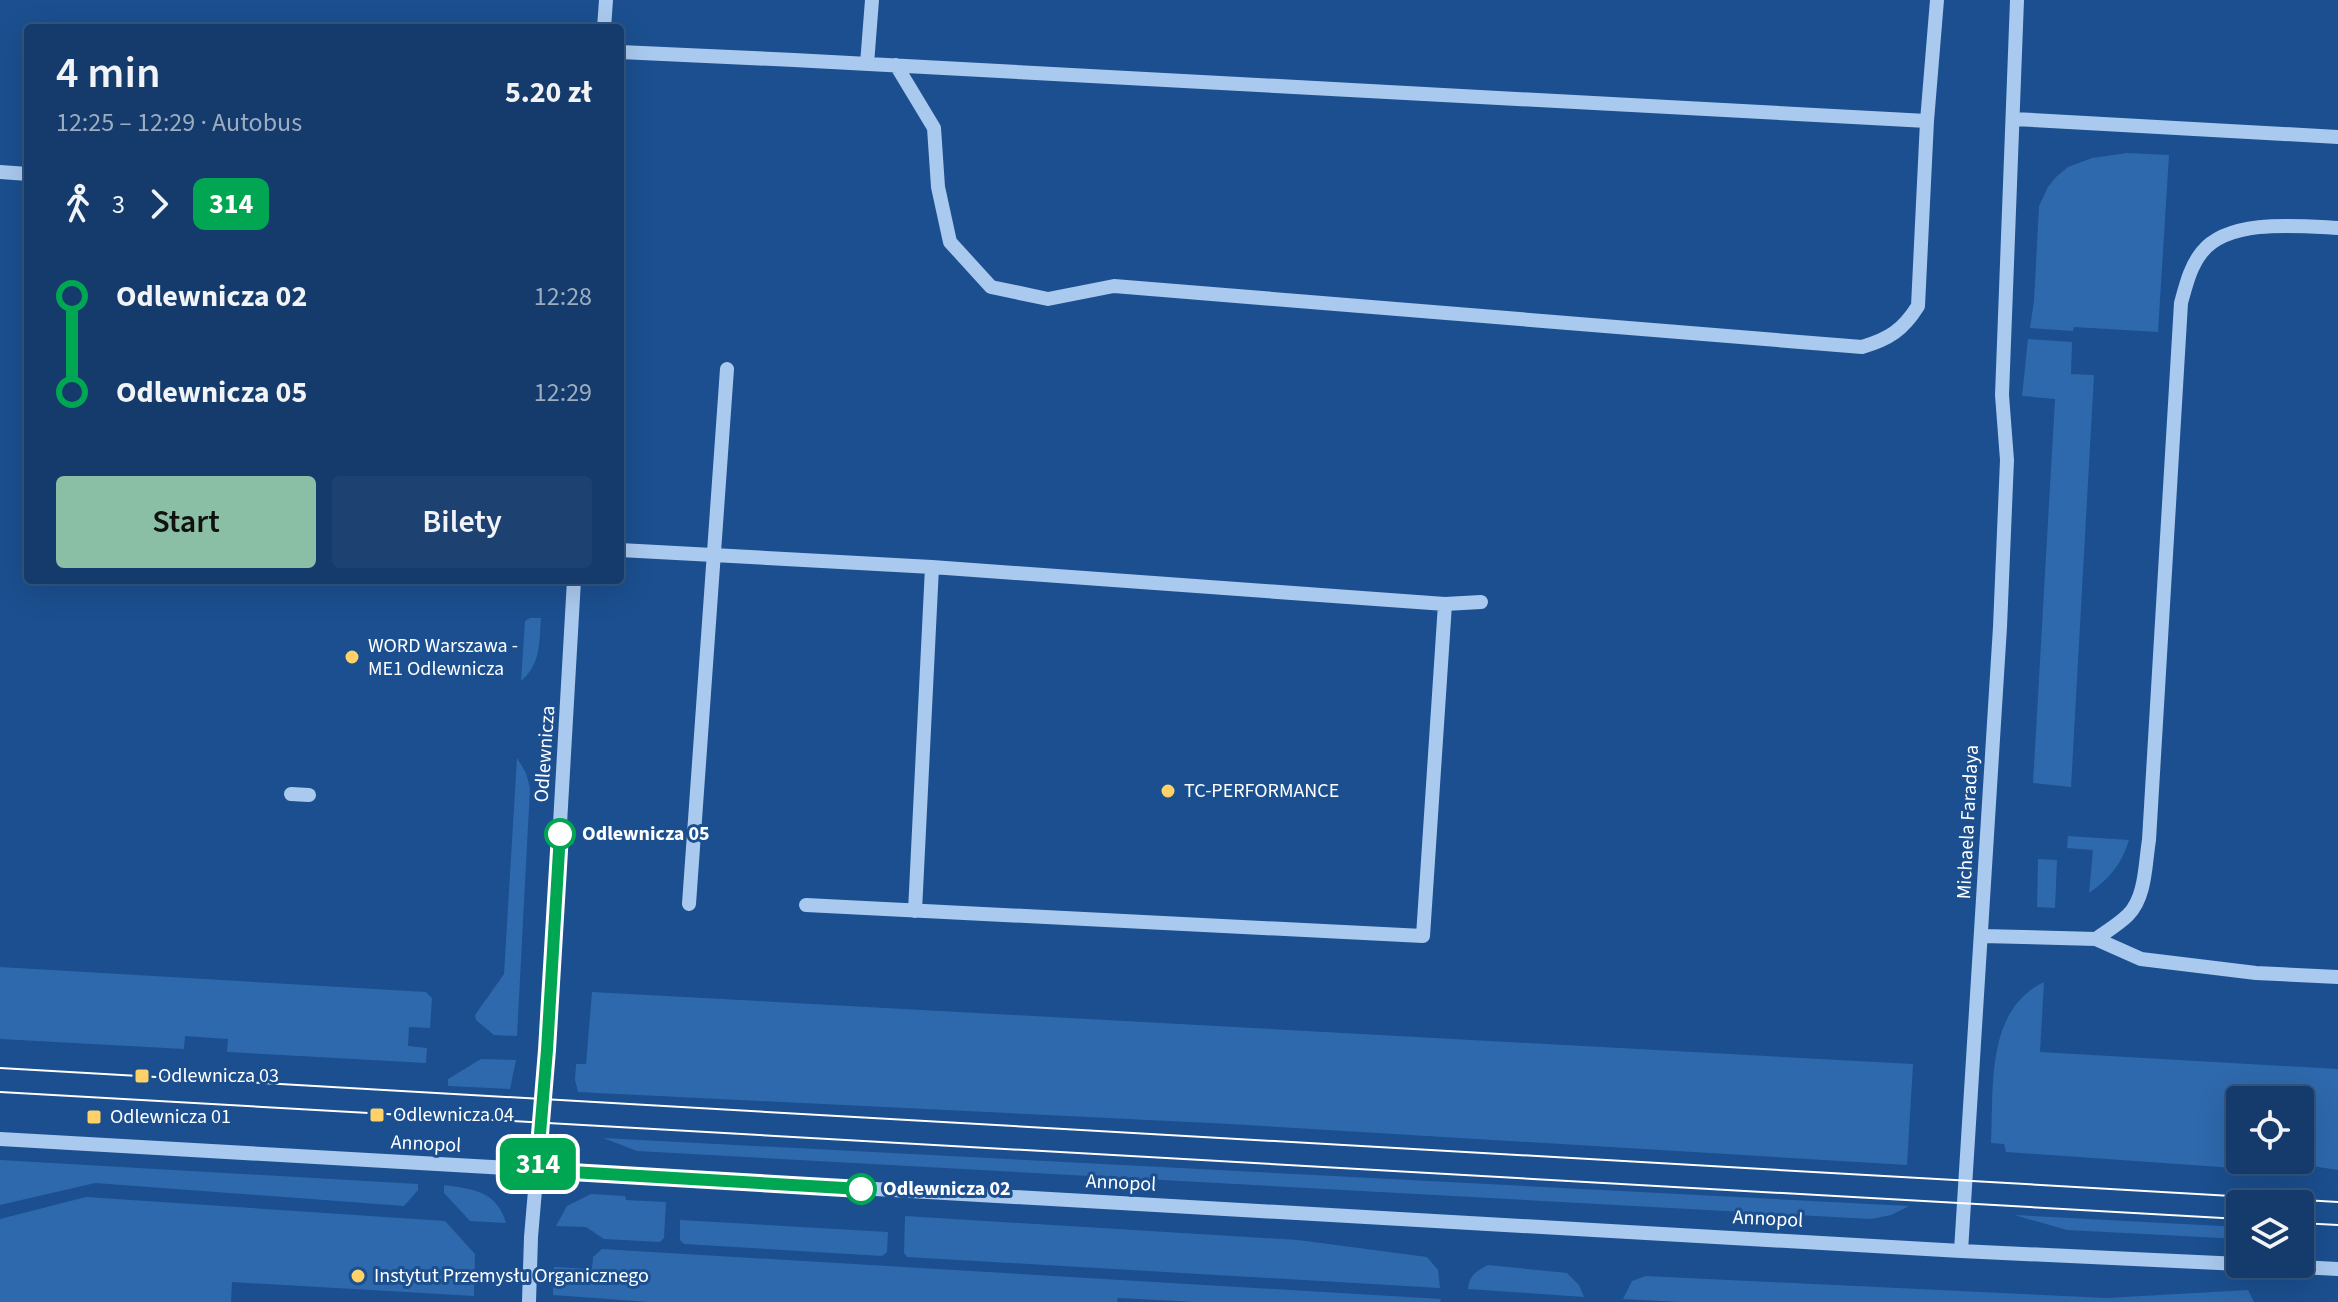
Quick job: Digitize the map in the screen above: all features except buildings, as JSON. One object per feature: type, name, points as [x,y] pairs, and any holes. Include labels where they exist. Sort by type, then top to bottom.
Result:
[{"type":"street","points":[[604,24],[606,0]]},
{"type":"street","points":[[867,64],[872,0]]},
{"type":"street","points":[[896,65],[934,128],[938,187],[950,242],[991,287],[1048,299],[1114,286],[1862,347],[1885,341],[1906,326],[1918,306],[1927,121],[1937,0]]},
{"type":"street","name":"Michaela Faradaya","points":[[1961,1251],[1982,936],[2007,460],[2002,395],[2017,0]]},
{"type":"street","points":[[624,52],[1927,121]]},
{"type":"street","points":[[2014,119],[2338,137]]},
{"type":"street","points":[[0,172],[24,174]]},
{"type":"street","points":[[2096,939],[2128,915],[2136,903],[2147,854],[2181,303],[2191,268],[2203,250],[2216,239],[2244,229],[2288,226],[2338,228]]},
{"type":"street","points":[[689,904],[727,369]]},
{"type":"street","points":[[624,550],[932,567],[1445,604],[1481,602]]},
{"type":"street","points":[[915,911],[932,567]]},
{"type":"street","name":"Odlewnicza","points":[[529,1302],[574,584]]},
{"type":"street","points":[[806,905],[1423,936],[1445,604]]},
{"type":"street","points":[[291,794],[309,795]]},
{"type":"street","points":[[1982,936],[2096,939],[2141,959],[2256,973],[2338,977]]},
{"type":"street","name":"Annopol","points":[[0,1139],[1961,1251],[2226,1263]]},
{"type":"street","points":[[2314,1268],[2338,1269]]},
{"type":"shaded area","points":[[2127,153],[2169,155],[2158,332],[2030,328],[2039,206],[2048,187],[2068,167],[2092,158]]},
{"type":"shaded area","points":[[2028,339],[2072,342],[2071,374],[2094,375],[2071,787],[2033,783],[2055,399],[2022,396]]},
{"type":"shaded area","points":[[541,618],[539,644],[536,660],[521,681],[525,621]]},
{"type":"shaded area","points":[[517,758],[530,788],[517,1036],[494,1035],[476,1020],[475,1015],[504,974]]},
{"type":"shaded area","points":[[2068,836],[2129,840],[2114,870],[2089,893],[2093,850],[2067,848]]},
{"type":"shaded area","points":[[2038,859],[2057,860],[2055,908],[2037,907]]},
{"type":"shaded area","points":[[0,967],[426,992],[432,998],[430,1028],[409,1027],[408,1046],[427,1048],[426,1063],[227,1052],[228,1039],[185,1036],[184,1049],[0,1039]]},
{"type":"shaded area","points":[[2044,982],[2040,1052],[2338,1069],[2338,1170],[2314,1166],[2314,1086],[2226,1086],[2226,1168],[2006,1152],[2004,1144],[1991,1143],[1996,1052],[2011,1011],[2025,995]]},
{"type":"shaded area","points":[[592,992],[1913,1064],[1907,1165],[1230,1124],[578,1092],[576,1064],[586,1064]]},
{"type":"shaded area","points":[[481,1059],[516,1060],[510,1089],[448,1086],[448,1079]]},
{"type":"shaded area","points":[[603,1138],[1909,1206],[1891,1215],[1871,1219],[637,1151]]},
{"type":"shaded area","points":[[0,1160],[418,1184],[418,1190],[404,1206],[95,1183],[0,1205]]},
{"type":"shaded area","points":[[444,1185],[474,1190],[490,1198],[497,1204],[506,1223],[470,1221],[444,1193]]},
{"type":"shaded area","points":[[591,1194],[666,1202],[664,1238],[660,1242],[604,1239],[586,1227],[556,1226],[567,1206]]},
{"type":"shaded area","points":[[86,1197],[445,1221],[475,1254],[474,1296],[232,1282],[231,1302],[0,1302],[0,1219]]},
{"type":"shaded area","points":[[2014,1215],[2226,1226],[2226,1238],[2067,1230]]},
{"type":"shaded area","points":[[905,1216],[1298,1240],[1427,1257],[1438,1270],[1440,1288],[907,1257],[904,1253]]},
{"type":"shaded area","points":[[680,1220],[888,1232],[887,1252],[882,1256],[684,1244],[680,1240]]},
{"type":"shaded area","points":[[602,1249],[1441,1299],[1440,1302],[1196,1302],[1118,1298],[1117,1302],[649,1302],[553,1295],[554,1267],[592,1269],[593,1257]]},
{"type":"shaded area","points":[[1488,1265],[1567,1273],[1579,1285],[1584,1297],[1468,1289],[1474,1274]]},
{"type":"shaded area","points":[[1646,1276],[2107,1298],[2248,1290],[2254,1302],[1682,1302],[1623,1299],[1632,1281]]},
{"type":"tram line","points":[[0,1068],[2338,1202]]},
{"type":"tram line","points":[[0,1092],[2226,1218]]},
{"type":"tram line","points":[[2314,1224],[2338,1225]]},
{"type":"bus line","name":"314","points":[[560,834],[537,1170],[861,1189]]},
{"type":"place","name":"WORD Warszawa - ME1 Odlewnicza","points":[[352,657]]},
{"type":"place","name":"TC-PERFORMANCE","points":[[1168,791]]},
{"type":"place","name":"Odlewnicza 05","points":[[560,834]]},
{"type":"place","name":"Odlewnicza 03","points":[[142,1076]]},
{"type":"place","name":"Odlewnicza 04","points":[[377,1115]]},
{"type":"place","name":"Odlewnicza 01","points":[[94,1117]]},
{"type":"place","name":"Odlewnicza 02","points":[[861,1189]]},
{"type":"place","name":"Instytut Przemysłu Organicznego","points":[[358,1276]]}]
